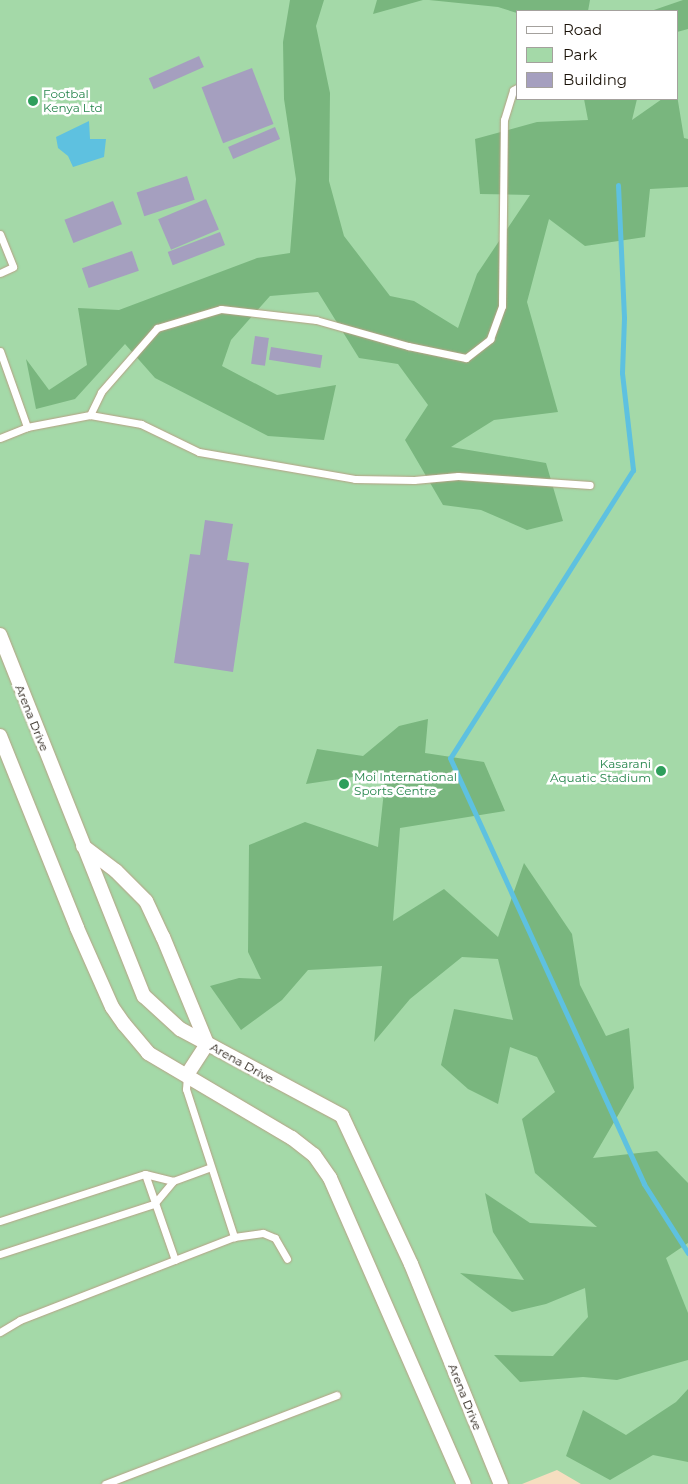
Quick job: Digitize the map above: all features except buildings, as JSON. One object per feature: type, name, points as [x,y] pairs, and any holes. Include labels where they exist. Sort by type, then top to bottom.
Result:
[{"type":"street","name":"Arena Drive","points":[[0,635],[82,846],[144,996],[180,1029],[342,1116],[411,1264],[497,1482]]},
{"type":"street","points":[[0,736],[112,1007],[148,1053],[187,1074],[292,1138],[314,1155],[330,1178],[464,1484]]},
{"type":"street","points":[[82,846],[116,871],[146,901],[207,1044],[187,1074]]},
{"type":"lane","points":[[90,415],[101,392],[157,328],[221,309],[316,320],[408,346],[466,358],[490,339],[502,306],[504,120],[513,90],[516,88]]},
{"type":"lane","points":[[0,234],[13,266],[0,272]]},
{"type":"lane","points":[[0,351],[27,427]]},
{"type":"lane","points":[[0,438],[27,427],[90,415],[141,424],[199,452],[355,479],[414,480],[458,476],[590,485]]},
{"type":"lane","points":[[187,1074],[186,1089],[234,1236]]},
{"type":"lane","points":[[0,1254],[154,1204],[173,1181],[211,1167]]},
{"type":"lane","points":[[0,1221],[145,1174],[173,1181]]},
{"type":"lane","points":[[145,1174],[175,1260]]},
{"type":"lane","points":[[0,1332],[20,1320],[234,1236],[263,1233],[274,1238],[287,1259]]},
{"type":"lane","points":[[105,1484],[337,1395]]},
{"type":"green space","name":"Moi International Sports Centre","points":[[0,0],[688,0],[688,1484],[581,1484],[557,1470],[522,1484],[0,1484]]},
{"type":"green space","points":[[290,0],[324,0],[316,26],[330,93],[329,181],[344,236],[390,296],[414,301],[458,328],[477,274],[530,195],[480,194],[475,139],[537,122],[588,120],[584,100],[637,100],[632,120],[661,100],[678,100],[684,138],[688,139],[688,187],[650,189],[645,237],[585,246],[549,219],[527,302],[558,412],[494,420],[451,447],[546,463],[563,521],[527,530],[481,510],[443,505],[405,440],[428,405],[398,364],[359,358],[318,292],[270,296],[231,340],[222,366],[277,395],[336,385],[324,440],[268,436],[155,378],[125,344],[75,399],[36,409],[26,359],[49,390],[87,365],[78,308],[119,310],[257,258],[290,253],[296,179],[284,99],[283,42]]},
{"type":"green space","points":[[377,0],[423,0],[373,14]]},
{"type":"green space","points":[[429,0],[590,0],[588,10],[516,10],[516,13],[498,7]]},
{"type":"green space","points":[[688,0],[688,29],[678,32],[678,10],[654,10]]},
{"type":"green space","points":[[428,719],[425,753],[484,762],[505,811],[400,828],[393,921],[444,889],[498,937],[524,863],[572,934],[580,985],[606,1036],[629,1028],[634,1088],[593,1158],[657,1151],[688,1183],[688,1243],[666,1258],[688,1313],[688,1360],[617,1380],[583,1377],[520,1382],[494,1355],[553,1356],[588,1317],[585,1288],[546,1304],[512,1312],[460,1273],[524,1280],[493,1232],[485,1193],[530,1223],[597,1227],[535,1173],[522,1119],[555,1092],[537,1057],[510,1047],[498,1104],[468,1089],[441,1065],[454,1009],[513,1020],[498,959],[462,957],[410,999],[374,1042],[382,966],[308,970],[282,1000],[241,1030],[210,986],[239,978],[261,979],[248,952],[249,845],[305,822],[378,847],[386,772],[306,784],[317,749],[363,756],[399,726]]},
{"type":"green space","points":[[688,1389],[688,1462],[653,1455],[610,1480],[566,1456],[583,1410],[626,1435],[676,1402]]},
{"type":"water","points":[[89,121],[90,139],[106,139],[104,157],[73,167],[68,156],[58,148],[56,137]]},
{"type":"waterway","points":[[618,185],[624,318],[622,373],[633,470],[450,758],[644,1184],[688,1253]]},
{"type":"place","name":"Footbal Kenya Ltd","points":[[33,101]]},
{"type":"place","name":"Kasarani Aquatic Stadium","points":[[661,771]]},
{"type":"place","name":"Moi International Sports Centre","points":[[344,784]]}]
